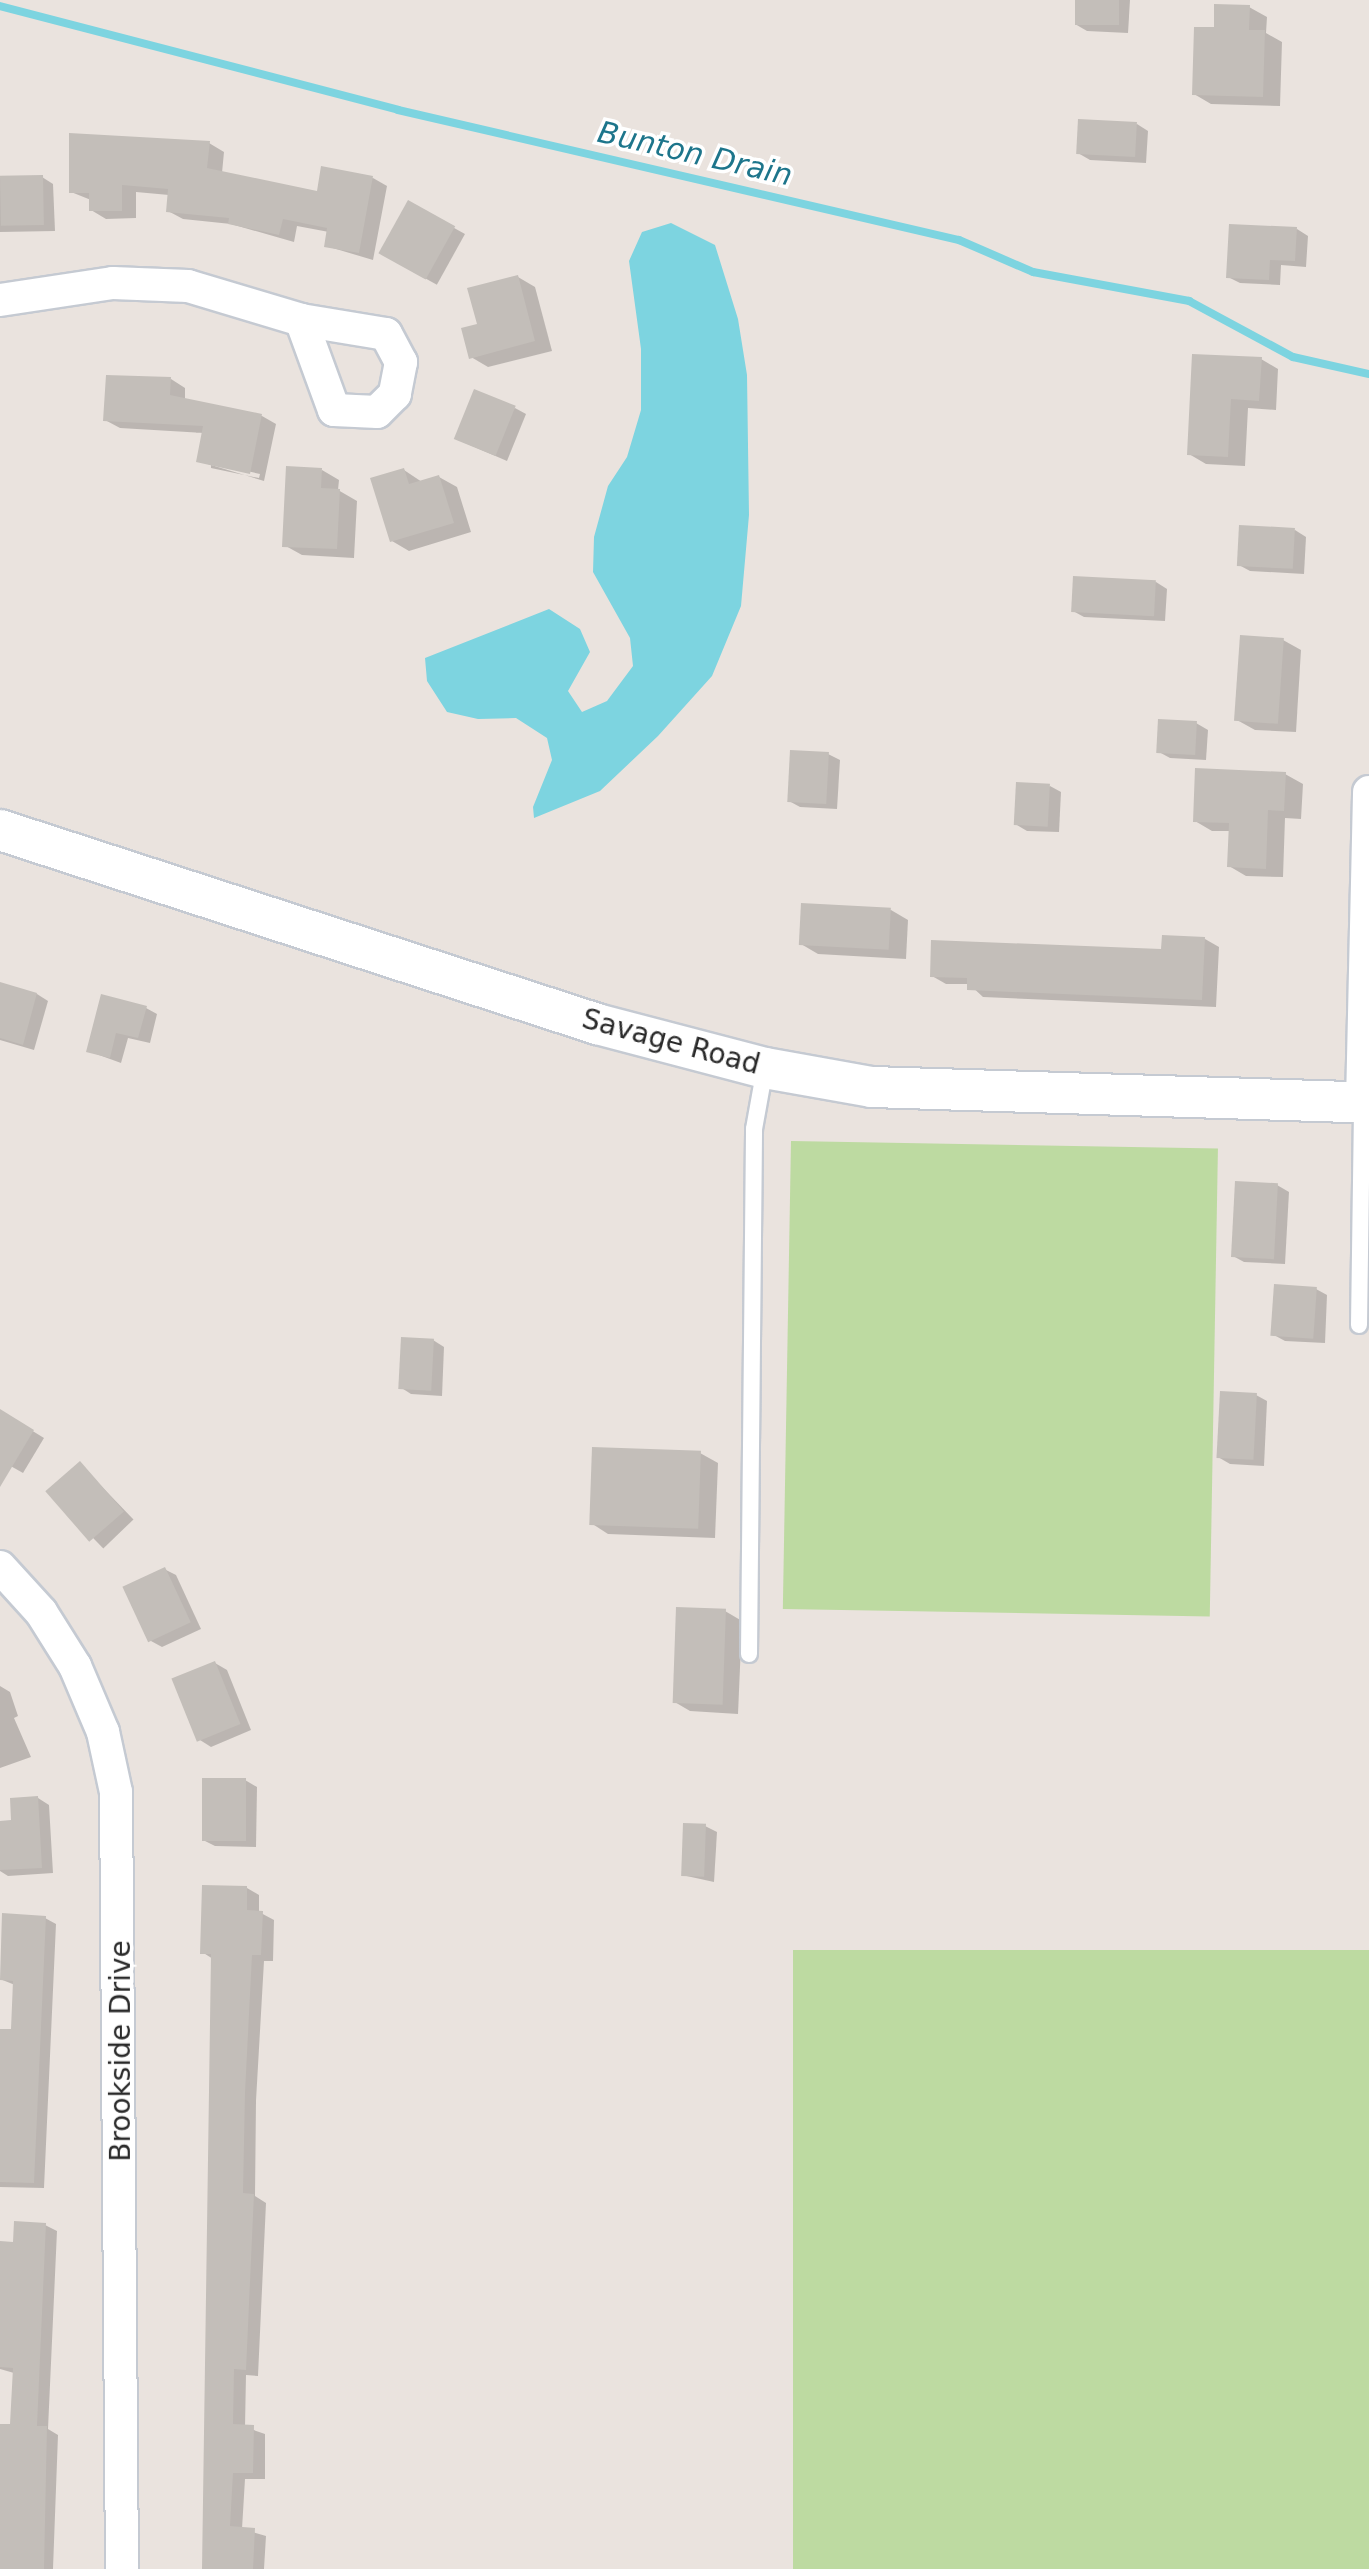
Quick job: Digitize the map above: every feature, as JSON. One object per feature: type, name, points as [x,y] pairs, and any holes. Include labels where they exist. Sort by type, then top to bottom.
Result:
[{"type":"street","points":[[0,300],[113,283],[188,286],[301,320]]},
{"type":"street","points":[[1366,1103],[1369,792]]},
{"type":"street","name":"Savage Road","points":[[0,830],[597,1024],[765,1068],[872,1087],[1366,1103]]},
{"type":"street","name":"Brookside Drive","points":[[0,1567],[41,1612],[75,1666],[103,1732],[116,1792],[122,2569]]},
{"type":"lane","points":[[749,1654],[754,1129],[765,1068]]},
{"type":"lane","points":[[1359,1325],[1366,1103]]},
{"type":"green space","points":[[791,1141],[1218,1148],[1210,1616],[783,1609]]},
{"type":"green space","points":[[793,1950],[1369,1950],[1369,2569],[793,2569]]},
{"type":"water","points":[[671,223],[715,245],[738,319],[747,375],[749,515],[741,606],[712,676],[658,736],[600,791],[534,818],[533,807],[552,760],[547,738],[516,718],[478,719],[447,712],[427,681],[425,658],[549,609],[580,629],[590,652],[568,691],[582,712],[607,701],[633,666],[630,638],[593,572],[594,537],[608,486],[627,457],[641,410],[641,349],[629,261],[642,232]]},
{"type":"building","points":[[1075,0],[1119,0],[1119,25],[1075,25]]},
{"type":"building","points":[[1214,4],[1250,5],[1249,30],[1265,30],[1263,97],[1192,95],[1194,27],[1214,27]]},
{"type":"building","points":[[1078,119],[1137,122],[1135,157],[1076,154]]},
{"type":"building","points":[[69,133],[210,141],[207,168],[317,191],[321,166],[373,176],[359,253],[324,247],[327,228],[283,219],[279,235],[228,224],[229,218],[166,212],[168,189],[122,185],[122,211],[89,211],[89,193],[69,193]]},
{"type":"building","points":[[43,175],[44,225],[1,226],[0,176]]},
{"type":"building","points":[[408,200],[455,226],[426,280],[378,253]]},
{"type":"building","points":[[1229,224],[1297,227],[1295,261],[1270,260],[1269,280],[1226,278]]},
{"type":"building","points":[[518,275],[535,341],[469,359],[461,328],[477,324],[467,288]]},
{"type":"building","points":[[1192,354],[1262,357],[1259,401],[1231,399],[1228,457],[1187,455]]},
{"type":"building","points":[[106,375],[171,377],[170,395],[262,414],[250,474],[196,462],[203,426],[103,421]]},
{"type":"building","points":[[474,389],[516,406],[495,456],[454,439]]},
{"type":"building","points":[[286,466],[322,468],[321,488],[340,489],[337,549],[282,547]]},
{"type":"building","points":[[404,468],[409,484],[439,475],[454,523],[390,542],[370,478]]},
{"type":"building","points":[[1239,525],[1295,528],[1293,569],[1237,566]]},
{"type":"building","points":[[1073,576],[1156,580],[1154,616],[1071,612]]},
{"type":"building","points":[[1240,635],[1284,638],[1278,724],[1234,721]]},
{"type":"building","points":[[1158,719],[1197,721],[1195,755],[1156,753]]},
{"type":"building","points":[[790,750],[829,752],[826,804],[787,802]]},
{"type":"building","points":[[1195,768],[1286,772],[1284,811],[1268,810],[1266,869],[1227,867],[1229,823],[1193,822]]},
{"type":"building","points":[[1016,782],[1050,784],[1048,827],[1014,825]]},
{"type":"building","points":[[801,903],[891,908],[889,950],[799,945]]},
{"type":"building","points":[[1162,935],[1205,937],[1202,1000],[967,990],[967,978],[930,977],[931,940],[1161,949]]},
{"type":"building","points":[[0,982],[37,993],[23,1045],[0,1038]]},
{"type":"building","points":[[101,994],[147,1006],[138,1038],[116,1033],[110,1058],[86,1052]]},
{"type":"building","points":[[1235,1181],[1278,1183],[1274,1259],[1231,1257]]},
{"type":"building","points":[[1274,1284],[1317,1287],[1313,1339],[1270,1336]]},
{"type":"building","points":[[401,1337],[434,1339],[431,1391],[398,1389]]},
{"type":"building","points":[[1220,1391],[1257,1393],[1253,1460],[1216,1458]]},
{"type":"building","points":[[0,1409],[34,1430],[0,1487]]},
{"type":"building","points":[[592,1447],[701,1451],[698,1529],[589,1525]]},
{"type":"building","points":[[80,1461],[124,1512],[89,1542],[45,1491]]},
{"type":"building","points":[[165,1567],[191,1622],[148,1642],[122,1587]]},
{"type":"building","points":[[676,1607],[726,1609],[723,1705],[673,1703]]},
{"type":"building","points":[[215,1661],[240,1724],[197,1742],[171,1679]]},
{"type":"building","points":[[202,1778],[246,1778],[246,1841],[202,1841]]},
{"type":"building","points":[[38,1796],[42,1868],[0,1870],[0,1821],[11,1820],[10,1798]]},
{"type":"building","points":[[683,1823],[706,1824],[704,1877],[681,1876]]},
{"type":"building","points":[[202,1885],[247,1886],[247,1910],[263,1911],[261,1955],[252,1955],[245,2093],[243,2193],[254,2194],[246,2370],[234,2369],[233,2424],[254,2425],[253,2473],[233,2473],[230,2526],[255,2528],[253,2569],[202,2569],[211,1954],[200,1954]]},
{"type":"building","points":[[2,1913],[46,1916],[34,2183],[0,2182],[0,2029],[11,2029],[13,1981],[0,1980]]},
{"type":"building","points":[[14,2221],[46,2223],[37,2426],[47,2426],[44,2569],[0,2569],[0,2424],[10,2424],[13,2368],[0,2367],[0,2241],[13,2242]]},
{"type":"waterway","name":"Bunton Drain","points":[[0,6],[398,110],[959,240],[1033,272],[1189,301],[1293,357],[1369,374]]}]
